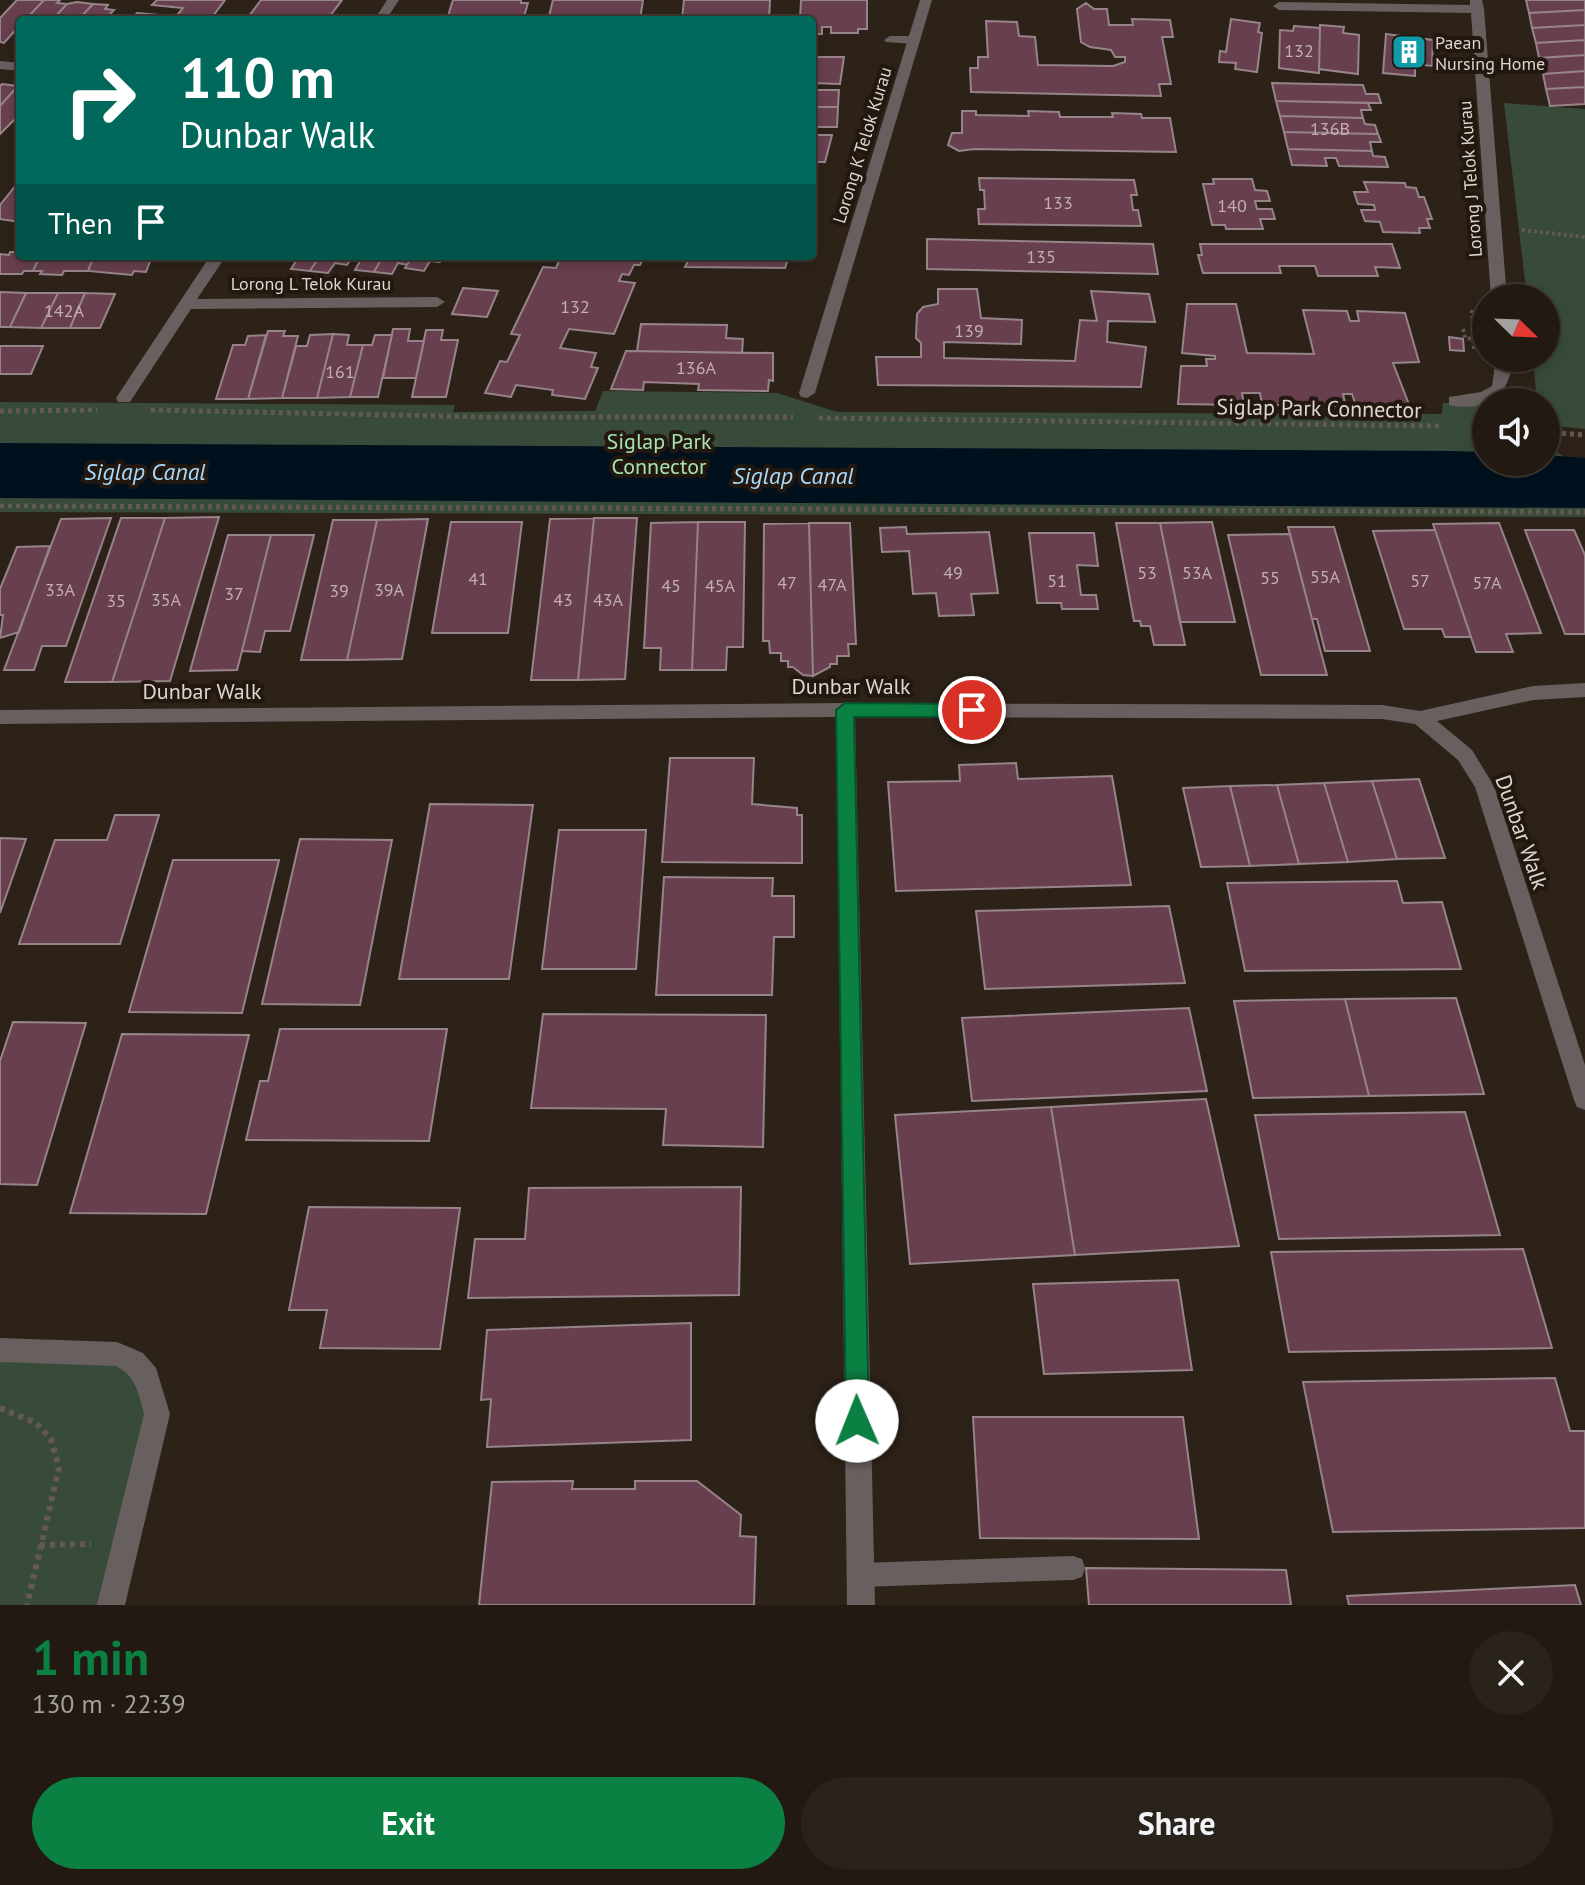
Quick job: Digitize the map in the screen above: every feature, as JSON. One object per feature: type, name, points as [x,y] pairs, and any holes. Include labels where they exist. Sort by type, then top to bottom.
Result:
[{"type":"street","name":"Lorong K Telok Kurau","points":[[807,393],[926,0]]},
{"type":"street","name":"Lorong J Telok Kurau","points":[[1279,6],[1477,4],[1498,284]]},
{"type":"street","name":"Lorong L Telok Kurau","points":[[124,398],[215,260]]},
{"type":"street","name":"Lorong L Telok Kurau","points":[[186,304],[437,302]]},
{"type":"street","points":[[1455,401],[1491,396],[1501,386],[1502,372]]},
{"type":"street","points":[[1420,718],[1504,702],[1533,693],[1585,690]]},
{"type":"street","points":[[845,710],[861,1605]]},
{"type":"street","name":"Dunbar Walk","points":[[0,717],[845,710],[1382,712],[1420,718],[1465,755],[1484,786],[1585,1100]]},
{"type":"street","points":[[0,1350],[117,1354],[134,1362],[147,1377],[157,1414],[111,1605]]},
{"type":"lane","points":[[890,40],[915,40]]},
{"type":"lane","points":[[860,1575],[1073,1568]]},
{"type":"path","points":[[1494,227],[1585,237]]},
{"type":"path","points":[[1463,329],[1464,337],[1472,339]]},
{"type":"path","points":[[0,411],[101,410]]},
{"type":"path","points":[[141,410],[486,417],[802,417]]},
{"type":"path","name":"Siglap Park Connector","points":[[811,417],[1447,426]]},
{"type":"path","points":[[1560,433],[1585,435]]},
{"type":"path","points":[[0,506],[1585,512]]},
{"type":"path","points":[[0,1408],[36,1423],[51,1439],[59,1468],[27,1605]]},
{"type":"path","points":[[40,1545],[126,1543]]},
{"type":"green space","points":[[1504,103],[1585,109],[1585,429],[1560,426],[1560,388],[1536,388],[1534,372],[1560,372],[1560,284],[1525,284]]},
{"type":"green space","name":"Siglap Park Connector","points":[[603,391],[777,393],[837,412],[1442,414],[1443,403],[1472,403],[1472,476],[1560,476],[1560,454],[1585,472],[1585,517],[0,512],[0,402],[455,405],[453,412],[595,411]]},
{"type":"green space","points":[[0,1350],[117,1354],[157,1414],[111,1605],[0,1605]]},
{"type":"water","name":"Siglap Canal","points":[[0,443],[1452,451],[1472,452],[1472,476],[1560,476],[1560,456],[1585,458],[1585,508],[0,498]]},
{"type":"building","points":[[17,0],[44,0],[29,16],[16,16],[16,30],[4,43],[0,42],[0,18]]},
{"type":"building","points":[[44,0],[60,0],[57,3],[67,4],[56,16],[29,16]]},
{"type":"building","points":[[157,0],[225,0],[213,16],[176,16],[183,8],[152,5]]},
{"type":"building","points":[[261,0],[342,0],[330,16],[249,16]]},
{"type":"building","points":[[453,0],[521,0],[521,3],[528,3],[524,16],[448,16]]},
{"type":"building","points":[[553,0],[643,0],[641,16],[549,16]]},
{"type":"building","points":[[684,0],[770,0],[769,16],[682,16]]},
{"type":"building","points":[[801,0],[867,0],[867,29],[858,29],[858,33],[831,33],[831,27],[822,27],[822,34],[816,34],[816,16],[800,16]]},
{"type":"building","points":[[1526,0],[1585,0],[1585,10],[1529,13]]},
{"type":"building","points":[[1086,3],[1094,9],[1107,9],[1109,25],[1133,25],[1132,19],[1170,20],[1173,37],[1162,37],[1171,84],[1159,84],[1161,96],[971,92],[970,68],[978,68],[978,57],[988,57],[986,21],[1017,22],[1019,36],[1035,37],[1038,65],[1113,66],[1125,62],[1125,57],[1115,57],[1111,50],[1090,47],[1081,42],[1077,9]]},
{"type":"building","points":[[67,4],[93,4],[82,16],[56,16]]},
{"type":"building","points":[[93,4],[108,5],[105,9],[114,10],[108,16],[82,16]]},
{"type":"building","points":[[1585,10],[1585,25],[1532,28],[1529,13]]},
{"type":"building","points":[[137,13],[171,16],[134,16]]},
{"type":"building","points":[[1231,19],[1260,23],[1258,32],[1262,33],[1257,72],[1235,69],[1236,63],[1219,62],[1220,51],[1226,52]]},
{"type":"building","points":[[1320,25],[1344,27],[1343,33],[1359,35],[1358,74],[1319,69]]},
{"type":"building","points":[[1585,25],[1585,40],[1536,43],[1532,28]]},
{"type":"building","points":[[1294,26],[1320,28],[1319,73],[1279,68],[1280,30],[1293,31]]},
{"type":"building","name":"Paean Nursing Home","points":[[1386,34],[1433,40],[1432,66],[1415,64],[1415,76],[1383,73]]},
{"type":"building","points":[[1585,40],[1585,55],[1539,58],[1536,43]]},
{"type":"building","points":[[1585,55],[1585,71],[1543,74],[1539,58]]},
{"type":"building","points":[[816,57],[844,57],[840,84],[816,83]]},
{"type":"building","points":[[1585,71],[1585,87],[1546,89],[1543,74]]},
{"type":"building","points":[[1272,83],[1363,85],[1366,94],[1378,94],[1381,103],[1276,101]]},
{"type":"building","points":[[0,86],[16,86],[0,106]]},
{"type":"building","points":[[1585,87],[1585,104],[1550,106],[1546,89]]},
{"type":"building","points":[[816,90],[839,90],[838,107],[816,107]]},
{"type":"building","points":[[16,91],[16,118],[0,134],[0,106]]},
{"type":"building","points":[[1276,101],[1368,103],[1371,110],[1361,110],[1363,118],[1280,116]]},
{"type":"building","points":[[816,107],[838,107],[837,127],[816,127]]},
{"type":"building","points":[[962,111],[976,111],[976,115],[1029,116],[1028,111],[1059,112],[1060,117],[1113,117],[1112,113],[1141,114],[1142,118],[1170,118],[1176,152],[959,151],[948,145],[952,133],[962,133]]},
{"type":"building","points":[[1280,116],[1363,118],[1365,124],[1375,125],[1378,134],[1284,132]]},
{"type":"building","points":[[1284,132],[1378,134],[1381,142],[1370,142],[1372,151],[1288,149]]},
{"type":"building","points":[[816,135],[832,135],[825,162],[816,162]]},
{"type":"building","points":[[1288,149],[1372,151],[1373,156],[1385,157],[1388,167],[1339,166],[1336,158],[1325,158],[1327,166],[1292,165]]},
{"type":"building","points":[[979,178],[1134,180],[1137,195],[1131,195],[1133,210],[1138,210],[1141,226],[979,224],[978,209],[985,209],[984,190],[980,190]]},
{"type":"building","points":[[1213,179],[1252,179],[1255,190],[1267,191],[1270,201],[1255,201],[1257,209],[1272,209],[1275,219],[1260,219],[1263,229],[1226,229],[1225,225],[1212,225],[1203,184],[1214,184]]},
{"type":"building","points":[[1364,182],[1405,183],[1406,187],[1416,188],[1419,197],[1424,197],[1432,219],[1427,219],[1430,228],[1419,228],[1420,233],[1383,232],[1380,222],[1365,221],[1361,210],[1375,210],[1374,205],[1358,204],[1354,192],[1368,192]]},
{"type":"building","points":[[16,185],[16,221],[0,219],[0,205]]},
{"type":"building","points":[[927,239],[1153,244],[1158,274],[927,269]]},
{"type":"building","points":[[1200,244],[1392,244],[1400,268],[1375,267],[1378,276],[1318,276],[1315,266],[1279,266],[1281,273],[1203,273],[1198,255],[1202,255]]},
{"type":"building","points":[[16,252],[16,260],[38,260],[33,271],[0,274],[0,254]]},
{"type":"building","points":[[38,260],[92,260],[88,271],[64,271],[62,275],[33,271]]},
{"type":"building","points":[[92,260],[150,260],[146,272],[134,271],[132,275],[88,271]]},
{"type":"building","points":[[297,260],[317,260],[310,271],[291,269]]},
{"type":"building","points":[[317,260],[350,260],[347,265],[335,263],[328,273],[310,271]]},
{"type":"building","points":[[361,260],[381,260],[374,272],[355,270]]},
{"type":"building","points":[[381,260],[410,260],[407,265],[398,263],[392,274],[374,272]]},
{"type":"building","points":[[410,260],[441,260],[430,261],[424,271],[405,268]]},
{"type":"building","points":[[559,260],[642,260],[640,265],[634,265],[629,275],[622,274],[619,281],[635,283],[614,334],[569,329],[560,348],[596,353],[591,367],[598,368],[585,399],[552,395],[553,390],[516,385],[511,397],[485,393],[500,361],[507,362],[520,335],[511,334],[543,267],[556,268]]},
{"type":"building","points":[[688,260],[788,260],[785,268],[685,267]]},
{"type":"building","points":[[463,288],[498,291],[487,317],[452,314]]},
{"type":"building","points":[[938,289],[977,289],[981,318],[1022,320],[1021,344],[944,342],[944,358],[1075,361],[1080,320],[1097,321],[1091,291],[1149,294],[1155,322],[1108,321],[1107,342],[1146,347],[1141,387],[878,385],[876,357],[921,357],[921,343],[916,338],[917,314],[923,307],[938,304]]},
{"type":"building","points":[[0,292],[26,293],[10,327],[0,327]]},
{"type":"building","points":[[26,293],[58,293],[41,328],[10,327]]},
{"type":"building","points":[[58,293],[85,293],[70,328],[41,328]]},
{"type":"building","points":[[85,293],[115,294],[100,328],[70,328]]},
{"type":"building","points":[[1187,304],[1236,304],[1247,353],[1314,354],[1303,310],[1347,311],[1350,321],[1359,321],[1357,311],[1405,313],[1419,362],[1393,363],[1410,407],[1356,406],[1352,394],[1343,394],[1346,406],[1262,405],[1260,393],[1242,393],[1244,405],[1178,404],[1181,366],[1207,366],[1206,359],[1215,359],[1215,356],[1182,353]]},
{"type":"building","points":[[641,324],[727,325],[726,338],[743,339],[742,353],[637,351]]},
{"type":"building","points":[[393,329],[410,329],[408,341],[424,341],[416,378],[383,378]]},
{"type":"building","points":[[426,330],[443,330],[441,340],[458,340],[446,397],[412,397]]},
{"type":"building","points":[[268,331],[285,331],[283,336],[298,336],[282,398],[248,399]]},
{"type":"building","points":[[333,334],[349,335],[347,345],[363,345],[350,397],[317,398]]},
{"type":"building","points":[[333,334],[317,398],[282,398],[296,346],[307,346],[310,335]]},
{"type":"building","points":[[266,335],[248,399],[216,399],[233,345],[245,345],[248,336]]},
{"type":"building","points":[[375,335],[392,335],[378,397],[350,397],[363,345],[372,345]]},
{"type":"building","points":[[1449,337],[1463,339],[1464,351],[1450,350]]},
{"type":"building","points":[[0,346],[43,346],[31,374],[0,374]]},
{"type":"building","points":[[626,351],[773,353],[773,381],[769,380],[768,391],[698,390],[699,384],[644,382],[643,390],[611,389]]},
{"type":"building","points":[[219,517],[170,681],[112,682],[165,518]]},
{"type":"building","points":[[111,518],[66,646],[42,646],[34,670],[4,670],[61,519]]},
{"type":"building","points":[[121,518],[165,518],[112,682],[65,682]]},
{"type":"building","points":[[594,518],[637,518],[625,679],[578,680]]},
{"type":"building","points":[[594,518],[578,680],[531,680],[550,519]]},
{"type":"building","points":[[428,519],[402,659],[347,660],[377,520]]},
{"type":"building","points":[[333,520],[377,520],[347,660],[301,660]]},
{"type":"building","points":[[451,522],[522,522],[508,633],[432,633]]},
{"type":"building","points":[[698,522],[692,670],[660,670],[661,648],[644,648],[651,523]]},
{"type":"building","points":[[698,522],[745,522],[743,647],[727,647],[726,670],[692,670]]},
{"type":"building","points":[[1212,522],[1235,622],[1180,622],[1160,523]]},
{"type":"building","points":[[809,523],[813,676],[803,675],[788,667],[788,661],[781,661],[781,653],[770,653],[769,641],[763,641],[764,524]]},
{"type":"building","points":[[809,523],[850,523],[856,644],[848,644],[849,656],[837,656],[837,664],[830,664],[830,667],[813,676]]},
{"type":"building","points":[[1116,523],[1160,523],[1185,645],[1154,645],[1150,626],[1141,626],[1140,621],[1134,621]]},
{"type":"building","points":[[1499,523],[1541,633],[1506,634],[1513,652],[1476,652],[1433,524]]},
{"type":"building","points":[[906,527],[907,534],[989,532],[998,593],[971,594],[974,615],[939,616],[936,593],[913,594],[909,551],[882,552],[880,528]]},
{"type":"building","points":[[1288,527],[1334,527],[1370,651],[1325,651],[1317,619],[1312,619]]},
{"type":"building","points":[[1435,530],[1471,637],[1445,637],[1442,629],[1404,629],[1373,531]]},
{"type":"building","points":[[1525,530],[1574,530],[1585,555],[1585,634],[1565,634]]},
{"type":"building","points":[[1029,533],[1094,533],[1098,566],[1077,565],[1081,595],[1096,595],[1098,609],[1062,609],[1061,603],[1037,603]]},
{"type":"building","points":[[1290,534],[1327,675],[1261,675],[1228,535]]},
{"type":"building","points":[[228,535],[271,535],[237,670],[190,671]]},
{"type":"building","points":[[271,535],[314,535],[290,631],[265,631],[260,652],[242,651]]},
{"type":"building","points":[[50,546],[19,632],[0,638],[3,615],[0,615],[0,589],[17,547]]},
{"type":"building","points":[[670,758],[754,758],[752,804],[797,808],[797,815],[802,815],[802,863],[662,862]]},
{"type":"building","points":[[1016,763],[1018,779],[1112,776],[1131,885],[896,891],[888,782],[960,781],[959,765]]},
{"type":"building","points":[[1419,779],[1445,858],[1397,859],[1372,781]]},
{"type":"building","points":[[1372,781],[1397,859],[1348,862],[1324,783]]},
{"type":"building","points":[[1324,783],[1348,862],[1299,864],[1277,785]]},
{"type":"building","points":[[1277,785],[1299,864],[1250,866],[1230,786]]},
{"type":"building","points":[[1230,786],[1250,866],[1201,867],[1183,788]]},
{"type":"building","points":[[430,804],[533,805],[509,979],[399,979]]},
{"type":"building","points":[[115,815],[159,815],[120,944],[19,944],[55,840],[107,840]]},
{"type":"building","points":[[559,830],[646,830],[636,969],[542,969]]},
{"type":"building","points":[[0,838],[26,839],[0,913]]},
{"type":"building","points":[[300,839],[392,840],[360,1005],[262,1004]]},
{"type":"building","points":[[173,860],[279,860],[242,1013],[129,1012]]},
{"type":"building","points":[[664,877],[773,878],[772,896],[794,896],[794,937],[774,937],[772,995],[656,995]]},
{"type":"building","points":[[1397,881],[1403,903],[1442,902],[1461,969],[1245,971],[1227,883]]},
{"type":"building","points":[[1169,906],[1185,983],[985,989],[976,911]]},
{"type":"building","points":[[1456,998],[1484,1094],[1369,1096],[1345,999]]},
{"type":"building","points":[[1345,999],[1369,1096],[1253,1098],[1234,1001]]},
{"type":"building","points":[[1189,1008],[1207,1091],[972,1101],[962,1018]]},
{"type":"building","points":[[543,1014],[766,1015],[763,1147],[663,1145],[666,1109],[531,1108]]},
{"type":"building","points":[[13,1022],[86,1023],[37,1185],[0,1184],[0,1061]]},
{"type":"building","points":[[280,1029],[447,1029],[429,1141],[246,1140],[260,1081],[268,1081]]},
{"type":"building","points":[[122,1034],[249,1035],[206,1214],[70,1213]]},
{"type":"building","points":[[1206,1099],[1239,1246],[1075,1255],[1051,1107]]},
{"type":"building","points":[[1051,1107],[1075,1255],[910,1264],[895,1115]]},
{"type":"building","points":[[1465,1112],[1500,1235],[1279,1239],[1255,1115]]},
{"type":"building","points":[[741,1187],[739,1295],[468,1298],[475,1239],[525,1239],[529,1188]]},
{"type":"building","points":[[309,1207],[460,1208],[440,1349],[320,1348],[327,1310],[289,1310]]},
{"type":"building","points":[[1523,1249],[1552,1348],[1289,1352],[1271,1252]]},
{"type":"building","points":[[1178,1280],[1192,1370],[1044,1374],[1033,1284]]},
{"type":"building","points":[[691,1323],[691,1440],[487,1447],[491,1399],[481,1400],[487,1330]]},
{"type":"building","points":[[1555,1378],[1570,1431],[1585,1431],[1585,1528],[1333,1532],[1303,1382]]},
{"type":"building","points":[[973,1417],[1183,1417],[1199,1539],[980,1538]]},
{"type":"building","points":[[573,1481],[572,1489],[635,1489],[635,1481],[697,1481],[741,1515],[740,1536],[756,1537],[754,1605],[479,1605],[492,1482]]},
{"type":"building","points":[[1086,1568],[1286,1570],[1291,1605],[1089,1605]]},
{"type":"building","points":[[1575,1585],[1581,1605],[1349,1605],[1347,1596]]},
{"type":"place","name":"Paean Nursing Home","points":[[1409,52]]},
{"type":"route","points":[[857,1421],[845,710],[972,710]]}]
